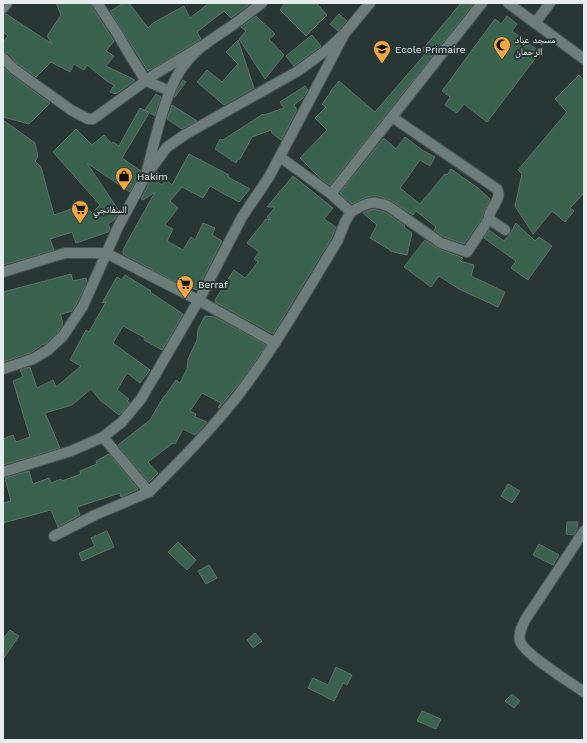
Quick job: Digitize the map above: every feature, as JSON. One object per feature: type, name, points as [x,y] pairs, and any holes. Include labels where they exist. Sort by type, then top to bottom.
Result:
[{"type":"street","points":[[3,8],[7,3]]},
{"type":"street","points":[[97,3],[146,81],[170,91]]},
{"type":"street","points":[[145,177],[174,79],[184,64],[198,49],[262,3]]},
{"type":"street","points":[[3,369],[33,359],[48,350],[63,336],[82,306],[118,227],[145,177],[168,148],[186,134],[298,70],[328,49],[345,33],[369,3]]},
{"type":"street","points":[[331,194],[482,3]]},
{"type":"street","points":[[508,3],[584,59]]},
{"type":"street","points":[[535,23],[550,3]]},
{"type":"street","points":[[3,472],[71,451],[103,437],[122,422],[141,399],[198,300],[242,217],[269,177],[345,33]]},
{"type":"street","points":[[3,58],[14,69],[71,110],[88,119],[93,119],[155,74],[205,44]]},
{"type":"street","points":[[54,536],[95,515],[148,492],[208,432],[236,398],[275,343],[338,240],[345,222],[351,212],[369,203],[379,202],[388,206],[441,243],[467,252],[489,219],[499,192],[497,189],[392,117]]},
{"type":"street","points":[[280,156],[331,194],[351,212]]},
{"type":"street","points":[[489,219],[505,230]]},
{"type":"street","points":[[3,272],[66,253],[106,253],[198,300],[275,343]]},
{"type":"street","points":[[103,437],[148,492]]},
{"type":"street","points":[[584,531],[525,620],[520,631],[520,640],[523,646],[544,664],[584,692]]},
{"type":"building","points":[[56,3],[91,3],[92,7],[114,41],[106,51],[114,56],[106,66],[135,80],[116,94],[110,92],[114,85],[87,65],[84,70],[74,64],[70,72],[51,62],[36,77],[18,64],[8,53],[3,52],[3,42],[8,36],[3,32],[3,14],[6,14],[52,44],[47,36],[61,15]]},
{"type":"building","points":[[124,3],[129,3],[148,28],[153,23],[184,6],[190,18],[209,3],[251,3],[231,18],[224,11],[197,32],[201,39],[148,71],[110,11]]},
{"type":"building","points":[[285,3],[316,3],[327,15],[306,36],[280,10]]},
{"type":"building","points":[[461,3],[474,3],[330,185],[322,180],[300,158],[327,130],[315,118],[326,107],[322,104],[330,92],[339,81],[375,112],[426,53],[422,50]]},
{"type":"building","points":[[339,14],[347,21],[338,31],[330,24]]},
{"type":"building","points":[[256,16],[275,34],[269,39],[284,55],[265,79],[239,39],[246,31],[241,27]]},
{"type":"building","points":[[507,16],[517,24],[512,31],[540,52],[487,122],[464,104],[457,113],[445,105],[450,97],[442,91],[495,19],[501,24]]},
{"type":"building","points":[[312,35],[321,46],[294,66],[286,56]]},
{"type":"building","points":[[238,40],[254,88],[224,105],[197,82],[207,70],[222,82],[238,64],[226,52]]},
{"type":"building","points":[[3,67],[10,74],[50,103],[29,124],[3,117]]},
{"type":"building","points":[[579,75],[584,81],[584,193],[570,208],[574,211],[565,222],[552,211],[533,234],[515,206],[522,174],[518,170],[567,112],[555,99]]},
{"type":"building","points":[[183,80],[186,82],[174,98],[178,88]]},
{"type":"building","points":[[305,86],[308,90],[303,98],[294,105],[297,110],[281,140],[272,133],[271,130],[252,137],[240,159],[238,159],[236,163],[215,149],[220,139],[223,140],[263,114],[264,115],[284,108],[280,102]]},
{"type":"building","points":[[156,94],[161,97],[155,116],[145,110]]},
{"type":"building","points":[[172,105],[197,121],[182,129],[167,119]]},
{"type":"building","points":[[140,108],[149,113],[122,158],[141,171],[130,192],[87,163],[119,211],[114,220],[108,224],[110,229],[108,232],[76,243],[72,232],[50,239],[54,250],[3,265],[3,120],[35,143],[38,157],[35,161],[41,167],[54,215],[83,205],[92,213],[100,205],[53,152],[76,129],[92,145],[104,135],[112,144],[113,142],[119,146]]},
{"type":"building","points":[[405,137],[422,150],[435,157],[430,166],[420,160],[400,188],[420,204],[451,169],[478,188],[490,199],[483,217],[464,244],[444,237],[434,230],[436,227],[416,211],[413,215],[390,200],[378,196],[371,196],[352,204],[340,193],[384,138],[396,149]]},
{"type":"building","points":[[189,154],[229,175],[228,177],[250,189],[239,202],[210,186],[203,198],[182,187],[170,201],[178,208],[165,225],[173,229],[167,241],[183,250],[191,237],[195,240],[203,223],[215,228],[212,235],[222,241],[197,290],[172,280],[123,254],[123,250],[155,192],[143,200],[141,199],[152,178],[162,185],[166,180],[172,185]]},
{"type":"building","points":[[293,176],[333,208],[324,219],[336,227],[332,237],[273,334],[215,302],[215,300],[234,270],[245,278],[258,262],[254,259],[259,252],[247,243],[266,219],[271,220],[267,217],[275,207],[267,207]]},
{"type":"building","points":[[373,209],[385,212],[405,226],[404,227],[412,233],[407,255],[390,251],[370,238],[377,225],[363,213]]},
{"type":"building","points":[[516,223],[535,241],[539,237],[552,246],[528,280],[511,268],[516,261],[484,238],[489,230],[504,241]]},
{"type":"building","points":[[425,240],[439,249],[463,258],[460,261],[474,265],[471,276],[505,292],[498,307],[459,289],[439,276],[431,287],[404,267]]},
{"type":"building","points":[[71,274],[73,281],[86,278],[87,282],[72,311],[59,315],[61,316],[63,324],[58,332],[45,344],[41,345],[30,353],[3,362],[3,292]]},
{"type":"building","points":[[125,275],[151,291],[150,292],[183,314],[162,350],[144,340],[145,338],[123,326],[113,343],[150,370],[140,383],[127,373],[117,390],[129,399],[127,401],[130,403],[119,415],[100,400],[91,389],[72,405],[45,413],[60,448],[3,465],[3,439],[13,435],[16,442],[30,437],[13,381],[23,377],[20,370],[30,367],[37,388],[53,380],[56,387],[81,366],[70,360],[86,330],[89,332],[106,302],[102,303],[117,277],[122,280]]},
{"type":"building","points":[[205,316],[215,317],[266,345],[245,376],[219,408],[218,407],[221,403],[202,393],[190,411],[196,414],[195,417],[207,422],[195,435],[183,429],[175,444],[173,443],[148,462],[158,473],[149,482],[118,445],[150,420],[164,396],[176,380],[180,383],[187,369],[188,359],[197,340],[198,329]]},
{"type":"building","points":[[109,454],[138,489],[121,497],[120,493],[77,507],[80,515],[58,527],[51,510],[3,523],[3,503],[11,501],[5,478],[29,471],[33,484],[49,478],[51,483],[61,479],[62,481],[81,474],[80,471],[97,464],[96,461]]},
{"type":"building","points":[[508,484],[520,491],[512,503],[501,496]]},
{"type":"building","points":[[567,522],[578,522],[574,535],[566,534]]},
{"type":"building","points":[[107,531],[114,547],[82,561],[79,553],[95,546],[91,538]]},
{"type":"building","points":[[178,542],[196,560],[187,570],[168,552]]},
{"type":"building","points":[[539,544],[559,555],[553,565],[533,555]]},
{"type":"building","points":[[209,565],[217,578],[206,584],[198,571]]},
{"type":"building","points":[[10,630],[19,636],[3,659],[3,639]]},
{"type":"building","points":[[255,633],[262,641],[253,648],[247,640]]},
{"type":"building","points":[[336,667],[352,675],[347,685],[343,683],[334,701],[308,688],[313,678],[328,685]]},
{"type":"building","points":[[512,694],[520,701],[514,708],[505,701]]},
{"type":"building","points":[[422,711],[441,719],[436,729],[417,721]]},
{"type":"place","name":"مسجد عباد الرحمان","points":[[502,60]]},
{"type":"place","name":"Ecole Primaire","points":[[382,64]]},
{"type":"place","name":"Hakim","points":[[124,191]]},
{"type":"place","name":"السفانجي","points":[[80,224]]},
{"type":"place","name":"Berraf","points":[[185,299]]}]
